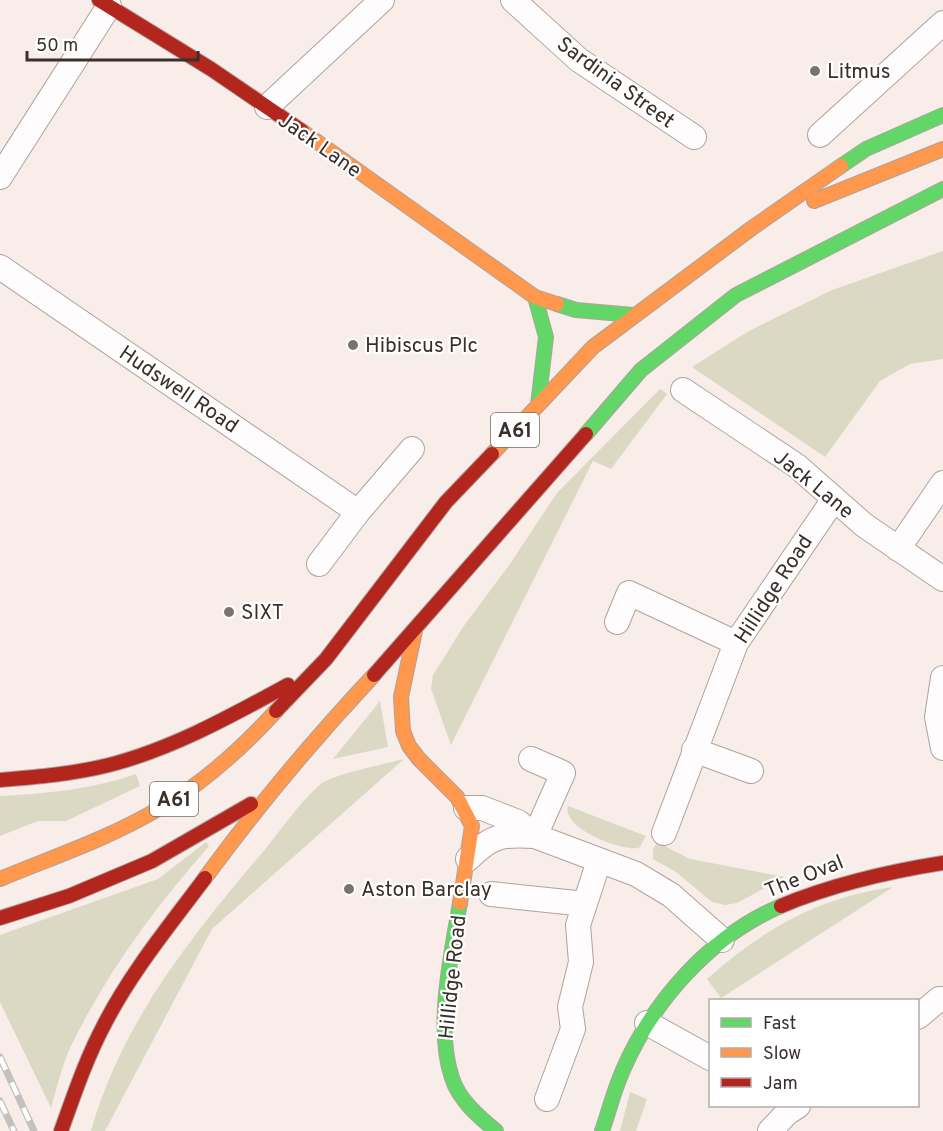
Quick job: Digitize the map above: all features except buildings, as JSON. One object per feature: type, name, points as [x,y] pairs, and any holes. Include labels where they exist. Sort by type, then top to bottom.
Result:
[{"type":"main road","name":"Jack Lane","points":[[104,3],[267,107],[535,297],[576,310],[633,315]]},
{"type":"main road","points":[[752,228],[866,148],[943,115]]},
{"type":"main road","name":"A61","points":[[0,879],[60,856],[161,808],[199,782],[249,740],[315,670],[446,502],[593,348],[633,315],[752,228],[943,149]]},
{"type":"main road","name":"A61","points":[[61,1131],[82,1071],[104,1024],[132,978],[235,837],[279,787],[330,722],[415,631],[641,370],[736,295],[943,189]]},
{"type":"main road","points":[[885,218],[943,205]]},
{"type":"main road","points":[[535,297],[546,337],[538,405]]},
{"type":"main road","points":[[415,631],[401,696],[405,732],[417,756],[450,787],[466,808]]},
{"type":"main road","points":[[0,780],[60,775],[125,760],[179,739],[315,670]]},
{"type":"main road","name":"A61","points":[[0,918],[69,896],[152,861],[279,787]]},
{"type":"main road","name":"Hillidge Road","points":[[466,808],[472,826],[448,997],[445,1054],[452,1079],[463,1098],[478,1117],[496,1131]]},
{"type":"main road","name":"The Oval","points":[[722,940],[795,898],[830,884],[903,868],[943,863]]},
{"type":"main road","points":[[602,1131],[610,1103],[647,1023],[671,989],[722,940]]},
{"type":"street","points":[[267,107],[382,0]]},
{"type":"street","name":"Sardinia Street","points":[[513,0],[579,60],[694,138]]},
{"type":"street","points":[[0,177],[104,3]]},
{"type":"street","points":[[820,135],[943,23]]},
{"type":"street","name":"Hudswell Road","points":[[0,267],[358,512]]},
{"type":"street","name":"Jack Lane","points":[[683,390],[797,466],[864,525],[943,579]]},
{"type":"street","points":[[319,564],[358,512],[412,449]]},
{"type":"street","points":[[898,549],[943,483]]},
{"type":"street","name":"Hillidge Road","points":[[664,833],[736,643],[834,499]]},
{"type":"street","points":[[616,622],[628,593],[736,643]]},
{"type":"street","points":[[943,678],[937,717],[943,748]]},
{"type":"street","points":[[694,750],[751,771]]},
{"type":"street","points":[[531,759],[562,773],[535,836]]},
{"type":"street","points":[[466,808],[482,808],[518,822],[535,836]]},
{"type":"street","points":[[468,859],[484,842],[505,834],[535,836],[636,874],[671,895],[722,940]]},
{"type":"street","points":[[547,1098],[573,1029],[570,1007],[581,962],[578,925],[599,861]]},
{"type":"street","points":[[491,894],[585,904]]},
{"type":"street","points":[[919,1016],[939,999],[943,999]]},
{"type":"street","points":[[647,1023],[709,1057]]},
{"type":"street","points":[[770,1131],[788,1108]]},
{"type":"shaded area","points":[[943,251],[943,359],[910,364],[880,381],[825,457],[692,367],[749,331],[832,290]]},
{"type":"shaded area","points":[[660,389],[667,394],[611,469],[593,461],[451,745],[431,689],[433,675],[463,627],[510,564],[557,493]]},
{"type":"shaded area","points":[[380,701],[388,747],[333,759]]},
{"type":"shaded area","points":[[404,759],[212,929],[105,1131],[91,1131],[104,1091],[121,1054],[161,983],[209,917],[298,808],[313,791],[327,781],[347,773]]},
{"type":"shaded area","points":[[136,774],[140,786],[66,821],[38,821],[0,836],[0,796],[69,790]]},
{"type":"shaded area","points":[[568,806],[646,836],[640,847],[634,848],[598,838],[575,824],[569,815]]},
{"type":"shaded area","points":[[206,842],[209,846],[136,938],[89,1012],[67,1055],[51,1108],[0,1002],[0,935],[158,879]]},
{"type":"shaded area","points":[[657,842],[690,859],[785,877],[737,903],[725,905],[712,902],[676,872],[653,859],[653,850]]},
{"type":"shaded area","points":[[893,887],[721,998],[707,979],[749,945],[792,918],[839,899]]},
{"type":"shaded area","points":[[630,1092],[647,1099],[636,1131],[620,1131]]},
{"type":"railway","points":[[0,1057],[34,1131]]},
{"type":"railway","points":[[0,1101],[14,1131]]},
{"type":"traffic: fast","points":[[841,166],[866,149],[943,115]]},
{"type":"traffic: fast","points":[[586,434],[641,370],[736,295],[943,189]]},
{"type":"traffic: fast","points":[[535,297],[546,337],[538,405]]},
{"type":"traffic: fast","points":[[557,304],[576,310],[633,315]]},
{"type":"traffic: fast","points":[[460,903],[446,991],[447,1058],[459,1094],[476,1114],[496,1131]]},
{"type":"traffic: fast","points":[[602,1131],[614,1093],[635,1044],[667,996],[708,953],[755,919],[781,906]]},
{"type":"traffic: slow","points":[[302,131],[535,297],[557,304]]},
{"type":"traffic: slow","points":[[814,201],[943,149]]},
{"type":"traffic: slow","points":[[492,454],[593,347],[752,228],[841,166]]},
{"type":"traffic: slow","points":[[415,631],[401,697],[403,731],[409,746],[419,759],[457,797],[472,826],[460,903]]},
{"type":"traffic: slow","points":[[205,878],[286,774],[374,675]]},
{"type":"traffic: slow","points":[[0,879],[101,838],[141,819],[176,798],[222,764],[276,711]]},
{"type":"traffic: jam","points":[[99,0],[211,69],[302,131]]},
{"type":"traffic: jam","points":[[374,675],[586,434]]},
{"type":"traffic: jam","points":[[276,711],[326,659],[446,502],[492,454]]},
{"type":"traffic: jam","points":[[0,780],[82,771],[132,758],[201,731],[288,685]]},
{"type":"traffic: jam","points":[[0,918],[69,896],[152,861],[251,804]]},
{"type":"traffic: jam","points":[[781,906],[860,880],[943,863]]},
{"type":"traffic: jam","points":[[61,1131],[92,1051],[115,1005],[151,949],[205,878]]},
{"type":"place","name":"Litmus","points":[[815,71]]},
{"type":"place","name":"Hibiscus Plc","points":[[353,345]]},
{"type":"place","name":"SIXT","points":[[229,612]]},
{"type":"place","name":"Aston Barclay","points":[[349,889]]}]
